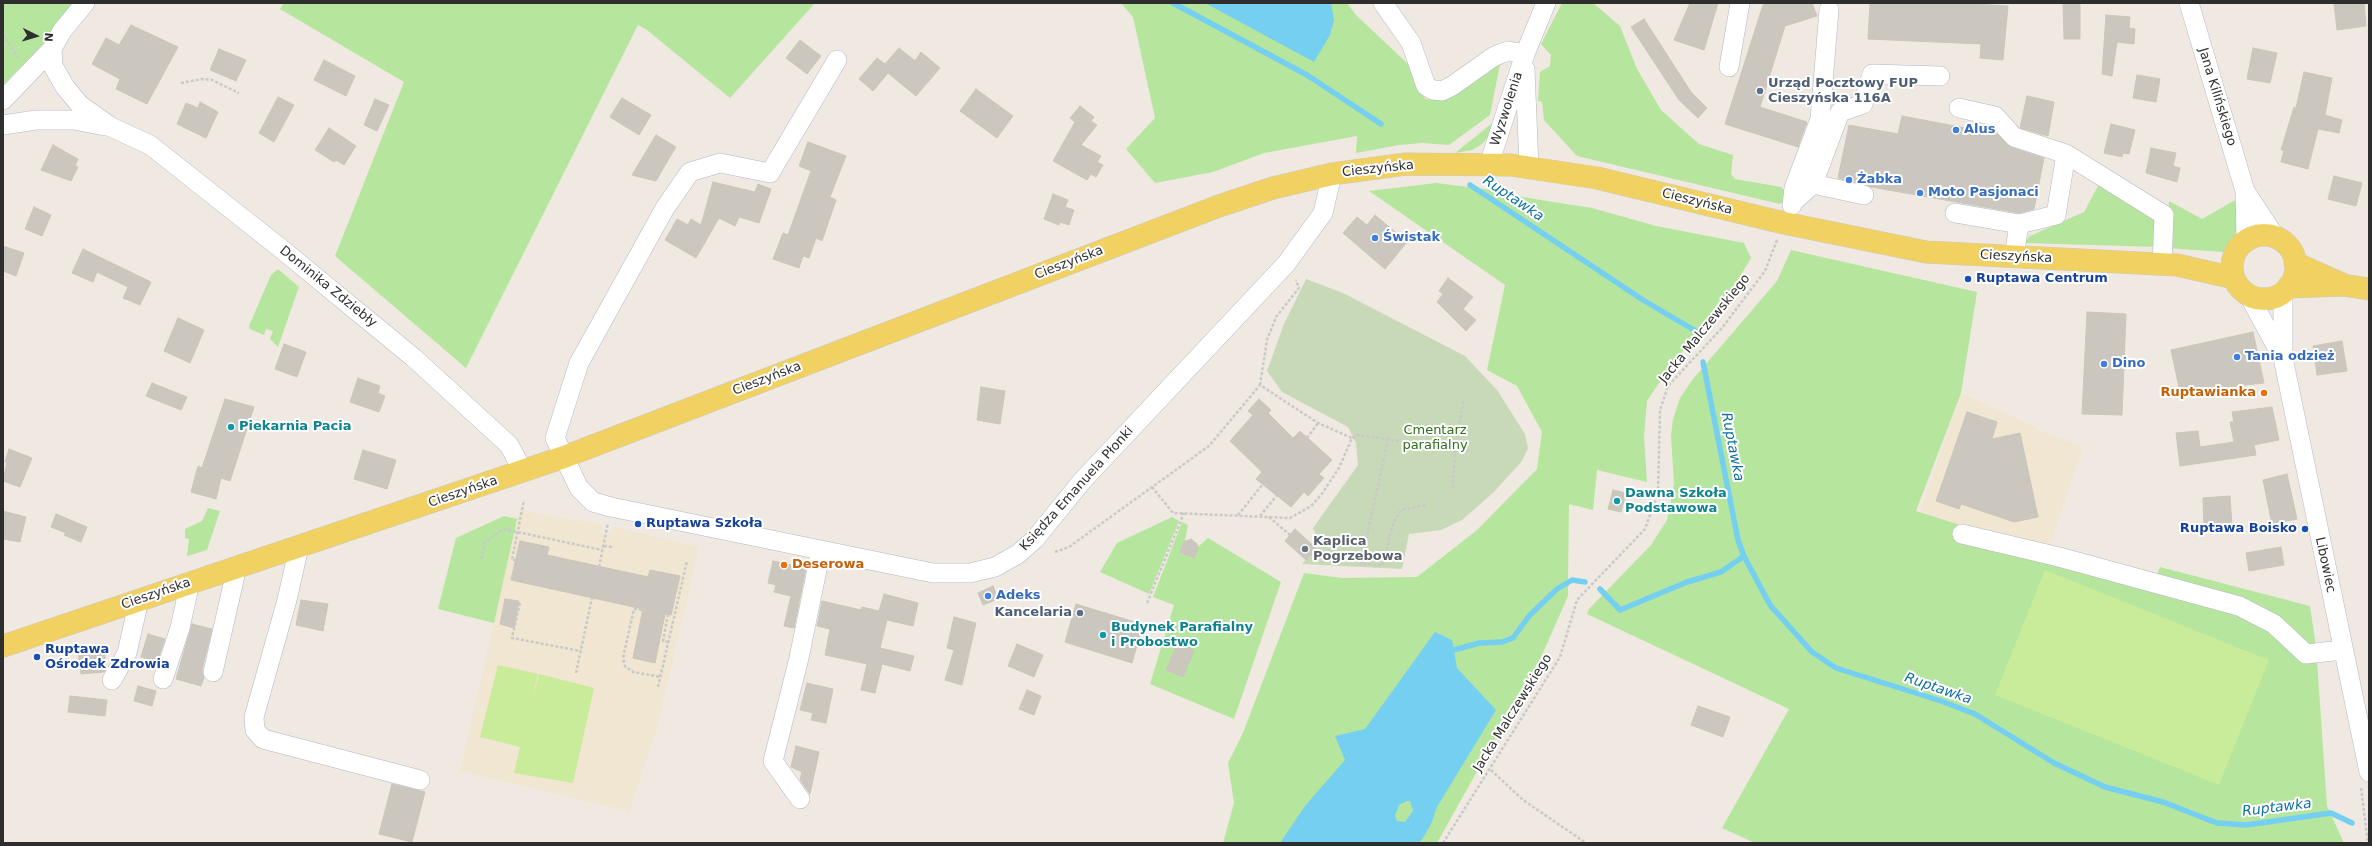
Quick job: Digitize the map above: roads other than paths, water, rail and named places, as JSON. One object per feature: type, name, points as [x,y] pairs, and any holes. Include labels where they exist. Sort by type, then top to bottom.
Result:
[{"type":"main road","name":"Cieszyńska","points":[[3,646],[564,457],[1219,206],[1273,188],[1332,174],[1406,164],[1529,167],[1597,178],[1784,223],[1926,252],[2170,265],[2234,278]]},
{"type":"main road","points":[[2260,235],[2275,237],[2289,247],[2295,263],[2293,280],[2286,289],[2270,298],[2255,298],[2239,287],[2234,278],[2232,261],[2241,245],[2260,235]]},
{"type":"main road","name":"Cieszyńska","points":[[2170,265],[2225,256],[2241,245]]},
{"type":"main road","points":[[2295,263],[2343,285]]},
{"type":"main road","points":[[2286,289],[2343,285],[2369,289]]},
{"type":"street","points":[[3,100],[52,49],[62,30],[84,3]]},
{"type":"street","points":[[1383,3],[1412,43],[1426,86],[1433,90],[1442,91],[1452,86],[1493,57],[1502,53],[1509,51],[1525,54]]},
{"type":"street","name":"Wyzwolenia","points":[[1491,165],[1492,155],[1525,54],[1546,3]]},
{"type":"street","points":[[1729,67],[1740,3]]},
{"type":"street","name":"Jana Kilińskiego","points":[[2190,3],[2245,191],[2275,237]]},
{"type":"street","points":[[1784,223],[1793,202],[1794,188],[1820,119],[1829,10]]},
{"type":"street","name":"Dominika Zdziebły","points":[[52,49],[53,66],[65,87],[80,105],[110,127],[150,145],[279,247],[414,358],[509,445],[523,471]]},
{"type":"street","name":"Wyzwolenia","points":[[1525,54],[1529,167]]},
{"type":"street","name":"Księdza Emanuela Płonki","points":[[837,60],[770,172],[720,163],[690,172],[669,202],[579,363],[555,438],[579,488],[593,502],[933,573],[970,572],[995,566],[1018,554],[1035,539],[1082,481],[1286,264],[1323,213],[1332,174]]},
{"type":"street","points":[[1793,202],[1813,184],[1840,112],[1863,104],[1872,74],[1940,76]]},
{"type":"street","points":[[1959,108],[1996,116],[2014,137],[2066,154],[2164,215],[2170,265]]},
{"type":"street","name":"Dominika Zdziebły","points":[[3,125],[36,120],[74,120],[110,127]]},
{"type":"street","points":[[1956,213],[2019,224],[2056,215],[2066,154]]},
{"type":"street","points":[[1813,184],[1864,195]]},
{"type":"street","name":"Jana Kilińskiego","points":[[2241,245],[2245,191]]},
{"type":"street","points":[[2014,257],[2019,224]]},
{"type":"street","name":"Libowiec","points":[[2286,289],[2283,358],[2369,772]]},
{"type":"street","name":"Libowiec","points":[[2248,294],[2283,358]]},
{"type":"street","points":[[1962,534],[2059,557],[2239,606],[2274,624],[2306,654],[2343,650]]},
{"type":"street","points":[[299,547],[287,600],[254,717],[255,730],[264,739],[420,780]]},
{"type":"street","points":[[800,799],[773,761],[799,658],[821,550]]},
{"type":"street","points":[[212,672],[237,567]]},
{"type":"street","points":[[163,679],[180,628],[190,582]]},
{"type":"street","points":[[112,680],[126,653],[138,600]]},
{"type":"water","points":[[1205,3],[1331,3],[1334,20],[1330,35],[1314,62]]},
{"type":"water","points":[[1435,632],[1452,640],[1457,668],[1496,710],[1437,807],[1431,824],[1419,843],[1280,843],[1305,806],[1345,760],[1335,736],[1365,729]],"holes":[[[1410,801],[1413,811],[1405,822],[1397,821],[1395,816],[1399,805]]]},
{"type":"waterway","name":"Ruptawka","points":[[1173,3],[1307,75],[1381,124]]},
{"type":"waterway","name":"Ruptawka","points":[[1470,185],[1643,300],[1699,333],[1700,339]]},
{"type":"waterway","name":"Ruptawka","points":[[1703,362],[1738,540],[1744,556],[1770,605],[1812,652],[1836,668],[1941,701],[1975,714],[2054,763],[2105,787],[2163,802],[2217,823],[2246,825],[2331,813],[2352,823]]},
{"type":"waterway","points":[[1600,589],[1620,610],[1687,582],[1721,572],[1744,556]]},
{"type":"waterway","points":[[1454,650],[1479,643],[1502,642],[1513,638],[1529,616],[1557,589],[1572,580],[1585,582]]},
{"type":"place","name":"Urząd Pocztowy FUP Cieszyńska 116A","points":[[1760,91]]},
{"type":"place","name":"Alus","points":[[1956,130]]},
{"type":"place","name":"Żabka","points":[[1849,180]]},
{"type":"place","name":"Moto Pasjonaci","points":[[1920,193]]},
{"type":"place","name":"Świstak","points":[[1375,238]]},
{"type":"place","name":"Ruptawa Centrum","points":[[1968,279]]},
{"type":"place","name":"Tania odzież","points":[[2237,357]]},
{"type":"place","name":"Dino","points":[[2104,364]]},
{"type":"place","name":"Ruptawianka","points":[[2264,393]]},
{"type":"place","name":"Piekarnia Pacia","points":[[231,427]]},
{"type":"place","name":"Dawna Szkoła Podstawowa","points":[[1617,501]]},
{"type":"place","name":"Ruptawa Szkoła","points":[[638,524]]},
{"type":"place","name":"Ruptawa Boisko","points":[[2305,529]]},
{"type":"place","name":"Kaplica Pogrzebowa","points":[[1305,549]]},
{"type":"place","name":"Deserowa","points":[[784,565]]},
{"type":"place","name":"Adeks","points":[[988,596]]},
{"type":"place","name":"Kancelaria","points":[[1080,613]]},
{"type":"place","name":"Budynek Parafialny i Probostwo","points":[[1103,635]]},
{"type":"place","name":"Ruptawa Ośrodek Zdrowia","points":[[37,657]]},
{"type":"park label","name":"Cmentarz parafialny","points":[[1435,438]]}]
